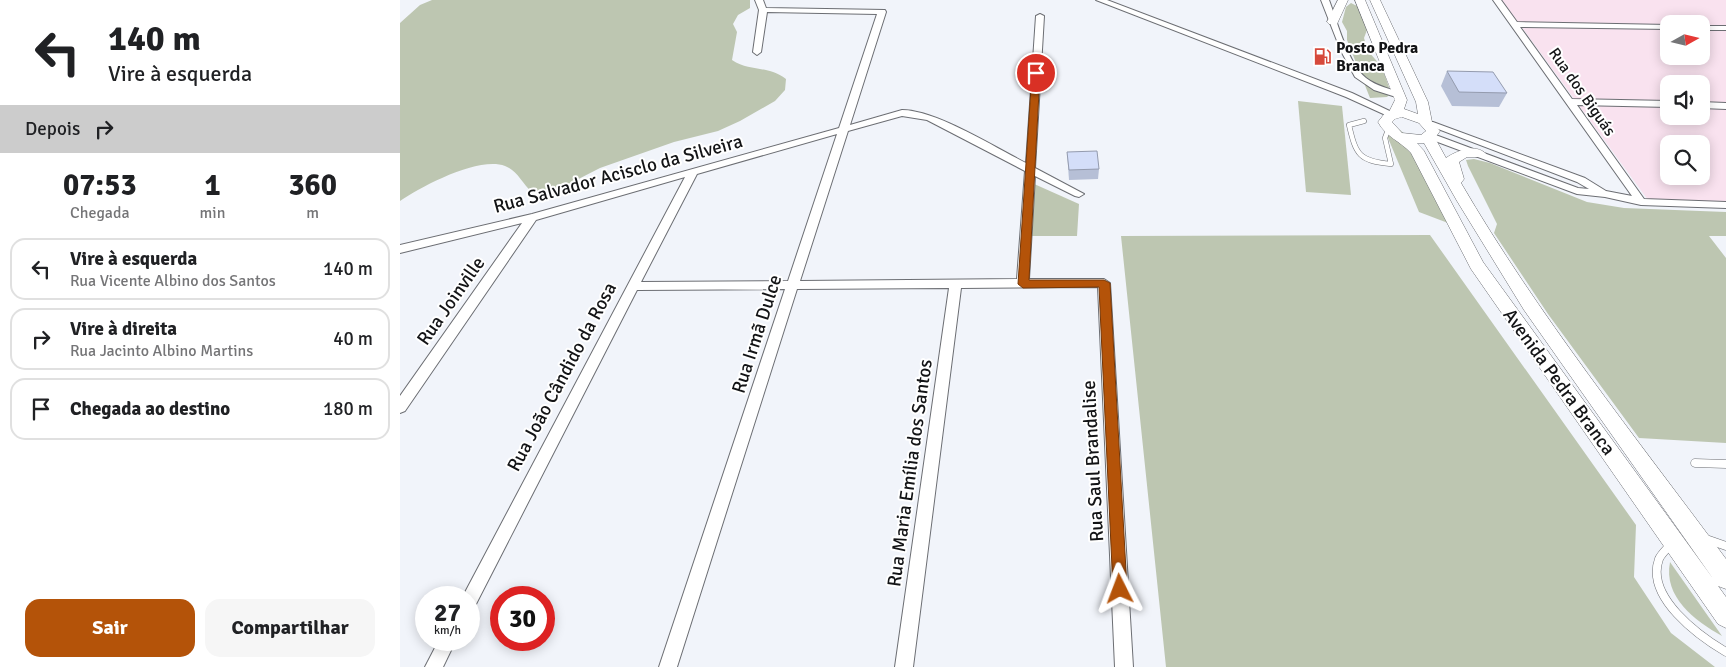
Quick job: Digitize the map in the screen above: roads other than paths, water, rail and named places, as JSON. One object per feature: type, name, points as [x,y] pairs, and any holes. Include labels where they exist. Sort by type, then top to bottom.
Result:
[{"type":"main road","points":[[1333,22],[1343,0]]},
{"type":"main road","points":[[1360,0],[1401,100],[1394,114],[1385,122],[1388,130],[1406,140],[1428,130],[1417,116],[1394,114]]},
{"type":"main road","name":"Avenida Pedra Branca","points":[[1375,0],[1422,102],[1428,130],[1464,201],[1530,306],[1726,578]]},
{"type":"main road","name":"Avenida Pedra Branca","points":[[1406,140],[1417,151],[1477,265],[1726,616]]},
{"type":"main road","points":[[1464,201],[1452,160],[1465,153],[1479,154]]},
{"type":"street","points":[[757,52],[763,10],[759,0]]},
{"type":"street","points":[[1325,0],[1357,75],[1376,87],[1399,95]]},
{"type":"street","name":"Rua dos Biguás","points":[[1497,0],[1641,202]]},
{"type":"street","points":[[1104,1],[1394,114]]},
{"type":"street","name":"Rua Irmã Dulce","points":[[668,667],[882,12],[763,10]]},
{"type":"street","points":[[633,286],[1023,284],[1040,16]]},
{"type":"street","points":[[1514,24],[1660,27]]},
{"type":"street","points":[[1710,28],[1726,28]]},
{"type":"street","points":[[1570,102],[1660,104]]},
{"type":"street","points":[[1710,105],[1726,106]]},
{"type":"street","name":"Rua Salvador Acisclo da Silveira","points":[[400,249],[532,217],[893,115],[920,114],[1079,194]]},
{"type":"street","points":[[1428,130],[1479,154],[1577,191],[1605,194],[1641,202],[1726,205]]},
{"type":"street","points":[[1428,130],[1581,180],[1605,194]]},
{"type":"street","name":"Rua João Cândido da Rosa","points":[[476,586],[692,173]]},
{"type":"street","name":"Rua Joinville","points":[[400,407],[532,217]]},
{"type":"street","name":"Rua Saul Brandalise","points":[[1023,284],[1104,283],[1124,667]]},
{"type":"street","name":"Rua Maria Emília dos Santos","points":[[904,667],[956,284]]},
{"type":"street","points":[[434,667],[442,651]]},
{"type":"lane","points":[[1364,120],[1349,125],[1360,157],[1368,163],[1391,164],[1385,138],[1388,130]]},
{"type":"lane","points":[[1696,463],[1726,464]]},
{"type":"lane","points":[[1697,537],[1726,546]]},
{"type":"lane","points":[[1674,542],[1660,552],[1656,567],[1659,585],[1669,605],[1686,625],[1708,642],[1726,652]]},
{"type":"place","name":"Posto Pedra Branca","points":[[1322,57]]}]
